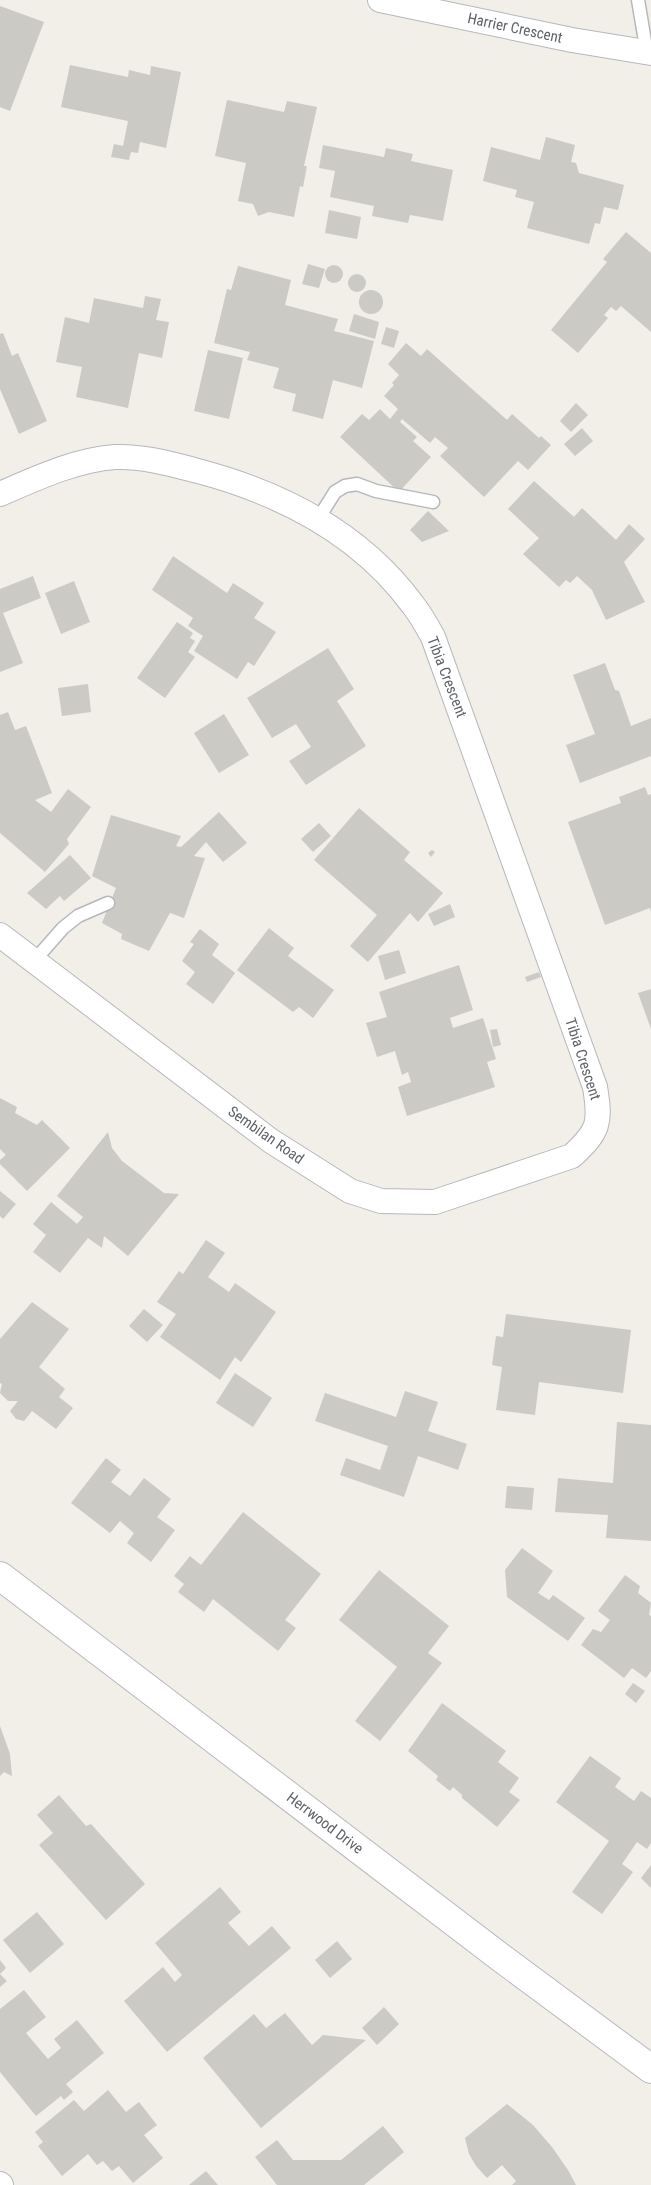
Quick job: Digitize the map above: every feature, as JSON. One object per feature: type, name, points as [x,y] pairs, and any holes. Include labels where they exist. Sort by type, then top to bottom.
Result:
[{"type":"street","name":"Harrier Crescent","points":[[380,0],[572,40],[649,53]]},
{"type":"street","name":"Tibia Crescent","points":[[0,494],[85,461],[117,457],[159,461],[222,478],[275,496],[318,519],[358,547],[413,604],[434,637],[595,1087],[599,1112],[595,1130],[585,1144],[572,1156]]},
{"type":"street","name":"Sembilan Road","points":[[0,935],[270,1141],[350,1191],[381,1202],[435,1202],[572,1156]]},
{"type":"street","name":"Herrwood Drive","points":[[0,1576],[504,1960],[651,2069]]},
{"type":"lane","points":[[638,0],[649,53]]},
{"type":"lane","points":[[318,519],[335,492],[345,486],[357,484],[376,490],[434,502]]},
{"type":"lane","points":[[34,961],[63,928],[78,916],[108,902]]},
{"type":"building","points":[[0,6],[44,22],[10,111],[0,107]]},
{"type":"building","points":[[70,65],[128,77],[129,70],[150,75],[151,66],[181,72],[166,148],[140,142],[138,153],[131,152],[129,160],[111,157],[114,144],[123,146],[128,121],[61,107]]},
{"type":"building","points":[[227,100],[284,112],[287,101],[317,107],[304,166],[307,166],[303,187],[300,186],[294,217],[269,212],[258,216],[253,204],[238,201],[246,163],[215,156]]},
{"type":"building","points":[[546,137],[575,145],[571,162],[576,163],[579,173],[624,185],[618,210],[604,207],[600,224],[595,223],[589,244],[527,228],[534,202],[515,197],[517,190],[483,181],[491,147],[540,160]]},
{"type":"building","points":[[323,145],[384,157],[386,148],[413,154],[411,161],[453,170],[443,221],[410,215],[408,223],[372,216],[374,206],[330,197],[335,171],[319,168]]},
{"type":"building","points":[[329,210],[361,217],[357,239],[325,233]]},
{"type":"building","points":[[626,232],[651,253],[651,332],[621,306],[616,311],[611,307],[604,315],[608,318],[578,353],[551,330],[607,262],[603,259]]},
{"type":"building","points":[[308,264],[325,269],[319,288],[302,284]]},
{"type":"building","points":[[334,265],[340,268],[343,274],[340,280],[334,283],[328,280],[325,274],[328,268]]},
{"type":"building","points":[[238,266],[291,280],[285,305],[338,319],[334,331],[374,341],[362,388],[333,380],[323,419],[292,411],[296,394],[273,388],[279,368],[247,360],[250,352],[214,343],[227,289],[231,290]]},
{"type":"building","points":[[357,274],[363,277],[366,283],[363,289],[357,292],[351,289],[348,283],[351,277]]},
{"type":"building","points":[[371,290],[380,293],[383,302],[380,311],[371,314],[362,311],[359,302],[362,293]]},
{"type":"building","points":[[145,296],[161,299],[156,320],[169,322],[162,358],[139,353],[128,408],[76,397],[82,367],[56,362],[65,317],[89,323],[94,298],[143,308]]},
{"type":"building","points":[[354,314],[379,322],[375,339],[349,331]]},
{"type":"building","points":[[386,327],[399,331],[394,348],[381,344]]},
{"type":"building","points":[[3,333],[12,356],[18,353],[47,421],[19,434],[0,389],[0,334]]},
{"type":"building","points":[[406,343],[421,356],[427,349],[507,420],[512,414],[539,438],[541,436],[551,445],[528,470],[518,461],[484,497],[440,456],[448,448],[435,437],[430,443],[402,419],[400,422],[417,437],[413,441],[431,457],[399,492],[340,437],[362,414],[369,420],[380,409],[390,419],[398,409],[384,396],[394,385],[392,383],[399,375],[388,364]]},
{"type":"building","points":[[208,350],[243,358],[229,419],[194,411]]},
{"type":"building","points":[[576,403],[588,415],[571,432],[560,421]]},
{"type":"building","points":[[582,428],[593,441],[575,456],[564,444]]},
{"type":"building","points":[[534,481],[574,517],[582,508],[616,540],[629,524],[645,539],[624,562],[645,602],[606,620],[592,590],[577,576],[570,583],[566,580],[559,587],[523,554],[539,538],[508,509]]},
{"type":"building","points":[[428,511],[449,531],[422,542],[410,530]]},
{"type":"building","points":[[173,556],[227,593],[233,583],[264,603],[254,618],[276,632],[254,666],[248,662],[237,679],[194,651],[203,636],[188,626],[193,618],[152,590]]},
{"type":"building","points":[[33,576],[41,598],[3,613],[23,663],[0,672],[0,589]]},
{"type":"building","points":[[74,581],[90,622],[61,634],[45,593]]},
{"type":"building","points":[[177,622],[193,633],[190,638],[195,641],[188,652],[195,657],[165,698],[137,678]]},
{"type":"building","points":[[328,648],[354,689],[337,701],[366,746],[306,785],[289,761],[311,747],[296,724],[272,738],[247,698]]},
{"type":"building","points":[[605,663],[615,690],[619,691],[631,726],[651,718],[651,756],[580,783],[566,745],[595,734],[573,675]]},
{"type":"building","points":[[88,684],[91,712],[62,716],[58,688]]},
{"type":"building","points":[[8,712],[15,730],[26,726],[52,793],[35,800],[51,812],[68,789],[91,807],[67,839],[69,844],[45,872],[0,833],[0,715]]},
{"type":"building","points":[[224,714],[249,755],[219,773],[194,733]]},
{"type":"building","points":[[645,787],[648,795],[651,794],[651,912],[650,908],[605,925],[568,822],[621,803],[619,797]]},
{"type":"building","points":[[359,808],[410,852],[404,860],[443,893],[418,922],[410,913],[368,962],[350,946],[377,915],[314,860]]},
{"type":"building","points":[[219,812],[247,843],[223,862],[206,842],[194,856],[205,858],[184,918],[170,913],[149,951],[121,939],[122,934],[102,923],[116,888],[92,876],[111,815],[181,836],[176,846],[181,847]]},
{"type":"building","points":[[319,823],[331,836],[313,852],[301,839]]},
{"type":"building","points":[[432,850],[435,852],[431,857],[428,853]]},
{"type":"building","points":[[70,855],[91,878],[64,901],[60,896],[46,909],[27,893]]},
{"type":"building","points":[[450,904],[455,917],[434,926],[428,914]]},
{"type":"building","points":[[269,928],[294,948],[288,956],[334,990],[313,1018],[299,1007],[293,1012],[237,970]]},
{"type":"building","points":[[200,929],[219,944],[212,955],[235,973],[213,1004],[186,984],[195,972],[182,961],[194,944],[190,942]]},
{"type":"building","points":[[399,950],[406,973],[385,980],[378,956]]},
{"type":"building","points":[[459,965],[473,1010],[450,1018],[453,1028],[483,1018],[496,1059],[487,1062],[495,1087],[407,1116],[398,1087],[411,1082],[408,1072],[402,1075],[395,1051],[377,1057],[366,1023],[387,1017],[379,992]]},
{"type":"building","points":[[539,972],[541,977],[527,982],[525,977]]},
{"type":"building","points":[[651,989],[651,1029],[638,993]]},
{"type":"building","points":[[497,1029],[501,1045],[493,1047],[490,1030]]},
{"type":"building","points":[[0,1098],[17,1107],[15,1113],[37,1125],[42,1120],[70,1148],[27,1191],[0,1164],[0,1160],[6,1155],[0,1149]]},
{"type":"building","points":[[108,1132],[112,1148],[122,1161],[164,1193],[179,1194],[128,1256],[104,1236],[102,1248],[88,1238],[60,1273],[33,1252],[46,1235],[33,1224],[51,1202],[77,1224],[83,1217],[57,1196]]},
{"type":"building","points":[[0,1191],[16,1204],[3,1219],[0,1216]]},
{"type":"building","points":[[206,1240],[225,1253],[208,1277],[229,1292],[235,1283],[276,1312],[241,1362],[235,1357],[220,1380],[160,1337],[176,1314],[157,1302],[179,1271],[183,1274]]},
{"type":"building","points":[[32,1302],[69,1329],[39,1367],[65,1389],[59,1397],[73,1408],[56,1429],[32,1411],[24,1421],[16,1419],[10,1411],[18,1401],[8,1401],[0,1393],[2,1384],[0,1383],[0,1339]]},
{"type":"building","points":[[144,1309],[163,1325],[147,1342],[129,1326]]},
{"type":"building","points":[[506,1314],[631,1330],[623,1393],[539,1382],[535,1415],[496,1410],[502,1367],[492,1365],[496,1336],[503,1337]]},
{"type":"building","points":[[235,1373],[272,1398],[253,1427],[216,1403]]},
{"type":"building","points":[[405,1391],[438,1402],[428,1431],[467,1444],[458,1470],[418,1456],[404,1497],[340,1475],[346,1458],[380,1470],[388,1446],[315,1421],[325,1393],[396,1417]]},
{"type":"building","points":[[617,1422],[651,1425],[651,1541],[606,1538],[608,1515],[555,1512],[558,1478],[613,1483]]},
{"type":"building","points":[[106,1458],[121,1470],[111,1482],[130,1496],[144,1478],[171,1499],[157,1517],[175,1530],[151,1562],[127,1543],[134,1533],[120,1521],[110,1533],[71,1503]]},
{"type":"building","points":[[507,1486],[534,1488],[532,1510],[505,1508]]},
{"type":"building","points":[[243,1512],[321,1574],[285,1620],[296,1628],[278,1651],[213,1599],[204,1612],[178,1592],[184,1584],[174,1576],[190,1556],[201,1565]]},
{"type":"building","points":[[522,1548],[553,1571],[538,1593],[549,1600],[553,1595],[585,1618],[568,1641],[507,1597],[505,1570]]},
{"type":"building","points":[[379,1570],[449,1626],[428,1653],[442,1663],[380,1741],[355,1721],[397,1667],[339,1620]]},
{"type":"building","points":[[625,1575],[640,1586],[638,1593],[651,1603],[649,1615],[651,1616],[651,1671],[646,1678],[632,1668],[624,1678],[581,1645],[593,1629],[601,1632],[610,1620],[598,1611]]},
{"type":"building","points":[[633,1683],[645,1691],[636,1703],[625,1694]]},
{"type":"building","points":[[442,1703],[506,1751],[498,1762],[519,1778],[509,1792],[520,1800],[497,1827],[462,1798],[462,1795],[453,1787],[450,1791],[436,1780],[438,1776],[408,1751]]},
{"type":"building","points":[[0,1726],[10,1754],[12,1776],[4,1772],[0,1776]]},
{"type":"building","points":[[590,1756],[621,1778],[615,1787],[634,1801],[641,1791],[651,1798],[651,1843],[647,1849],[637,1842],[622,1864],[633,1872],[602,1914],[572,1892],[609,1841],[556,1802]]},
{"type":"building","points":[[59,1795],[86,1826],[91,1824],[145,1884],[106,1920],[39,1845],[53,1833],[37,1815]]},
{"type":"building","points":[[651,1865],[651,1888],[641,1878]]},
{"type":"building","points":[[220,1887],[241,1912],[228,1923],[249,1946],[272,1926],[291,1948],[167,2052],[124,2001],[163,1967],[175,1982],[182,1975],[155,1943]]},
{"type":"building","points":[[37,1912],[64,1944],[30,1973],[3,1940]]},
{"type":"building","points":[[337,1941],[352,1959],[330,1978],[315,1960]]},
{"type":"building","points":[[0,1960],[6,1968],[0,1974]]},
{"type":"building","points":[[0,1974],[7,1981],[0,1987]]},
{"type":"building","points":[[24,1990],[46,2017],[26,2033],[48,2059],[61,2048],[54,2039],[77,2020],[104,2053],[66,2084],[73,2092],[64,2100],[61,2096],[36,2116],[0,2072],[0,2009]]},
{"type":"building","points":[[384,2007],[399,2024],[377,2045],[362,2028]]},
{"type":"building","points":[[285,2013],[312,2045],[323,2035],[366,2040],[261,2128],[203,2058],[254,2014],[266,2028]]},
{"type":"building","points":[[108,2090],[126,2112],[139,2102],[157,2125],[144,2135],[163,2158],[133,2183],[119,2166],[112,2171],[103,2161],[97,2165],[88,2154],[62,2176],[38,2146],[43,2142],[35,2132],[74,2100],[84,2111]]},
{"type":"building","points":[[507,2104],[533,2125],[552,2147],[576,2185],[512,2185],[516,2181],[502,2165],[487,2178],[476,2166],[469,2154],[465,2138]]},
{"type":"building","points":[[383,2126],[404,2152],[364,2185],[277,2185],[255,2157],[277,2140],[293,2160],[341,2160]]},
{"type":"building","points":[[206,2171],[218,2185],[189,2185]]}]
